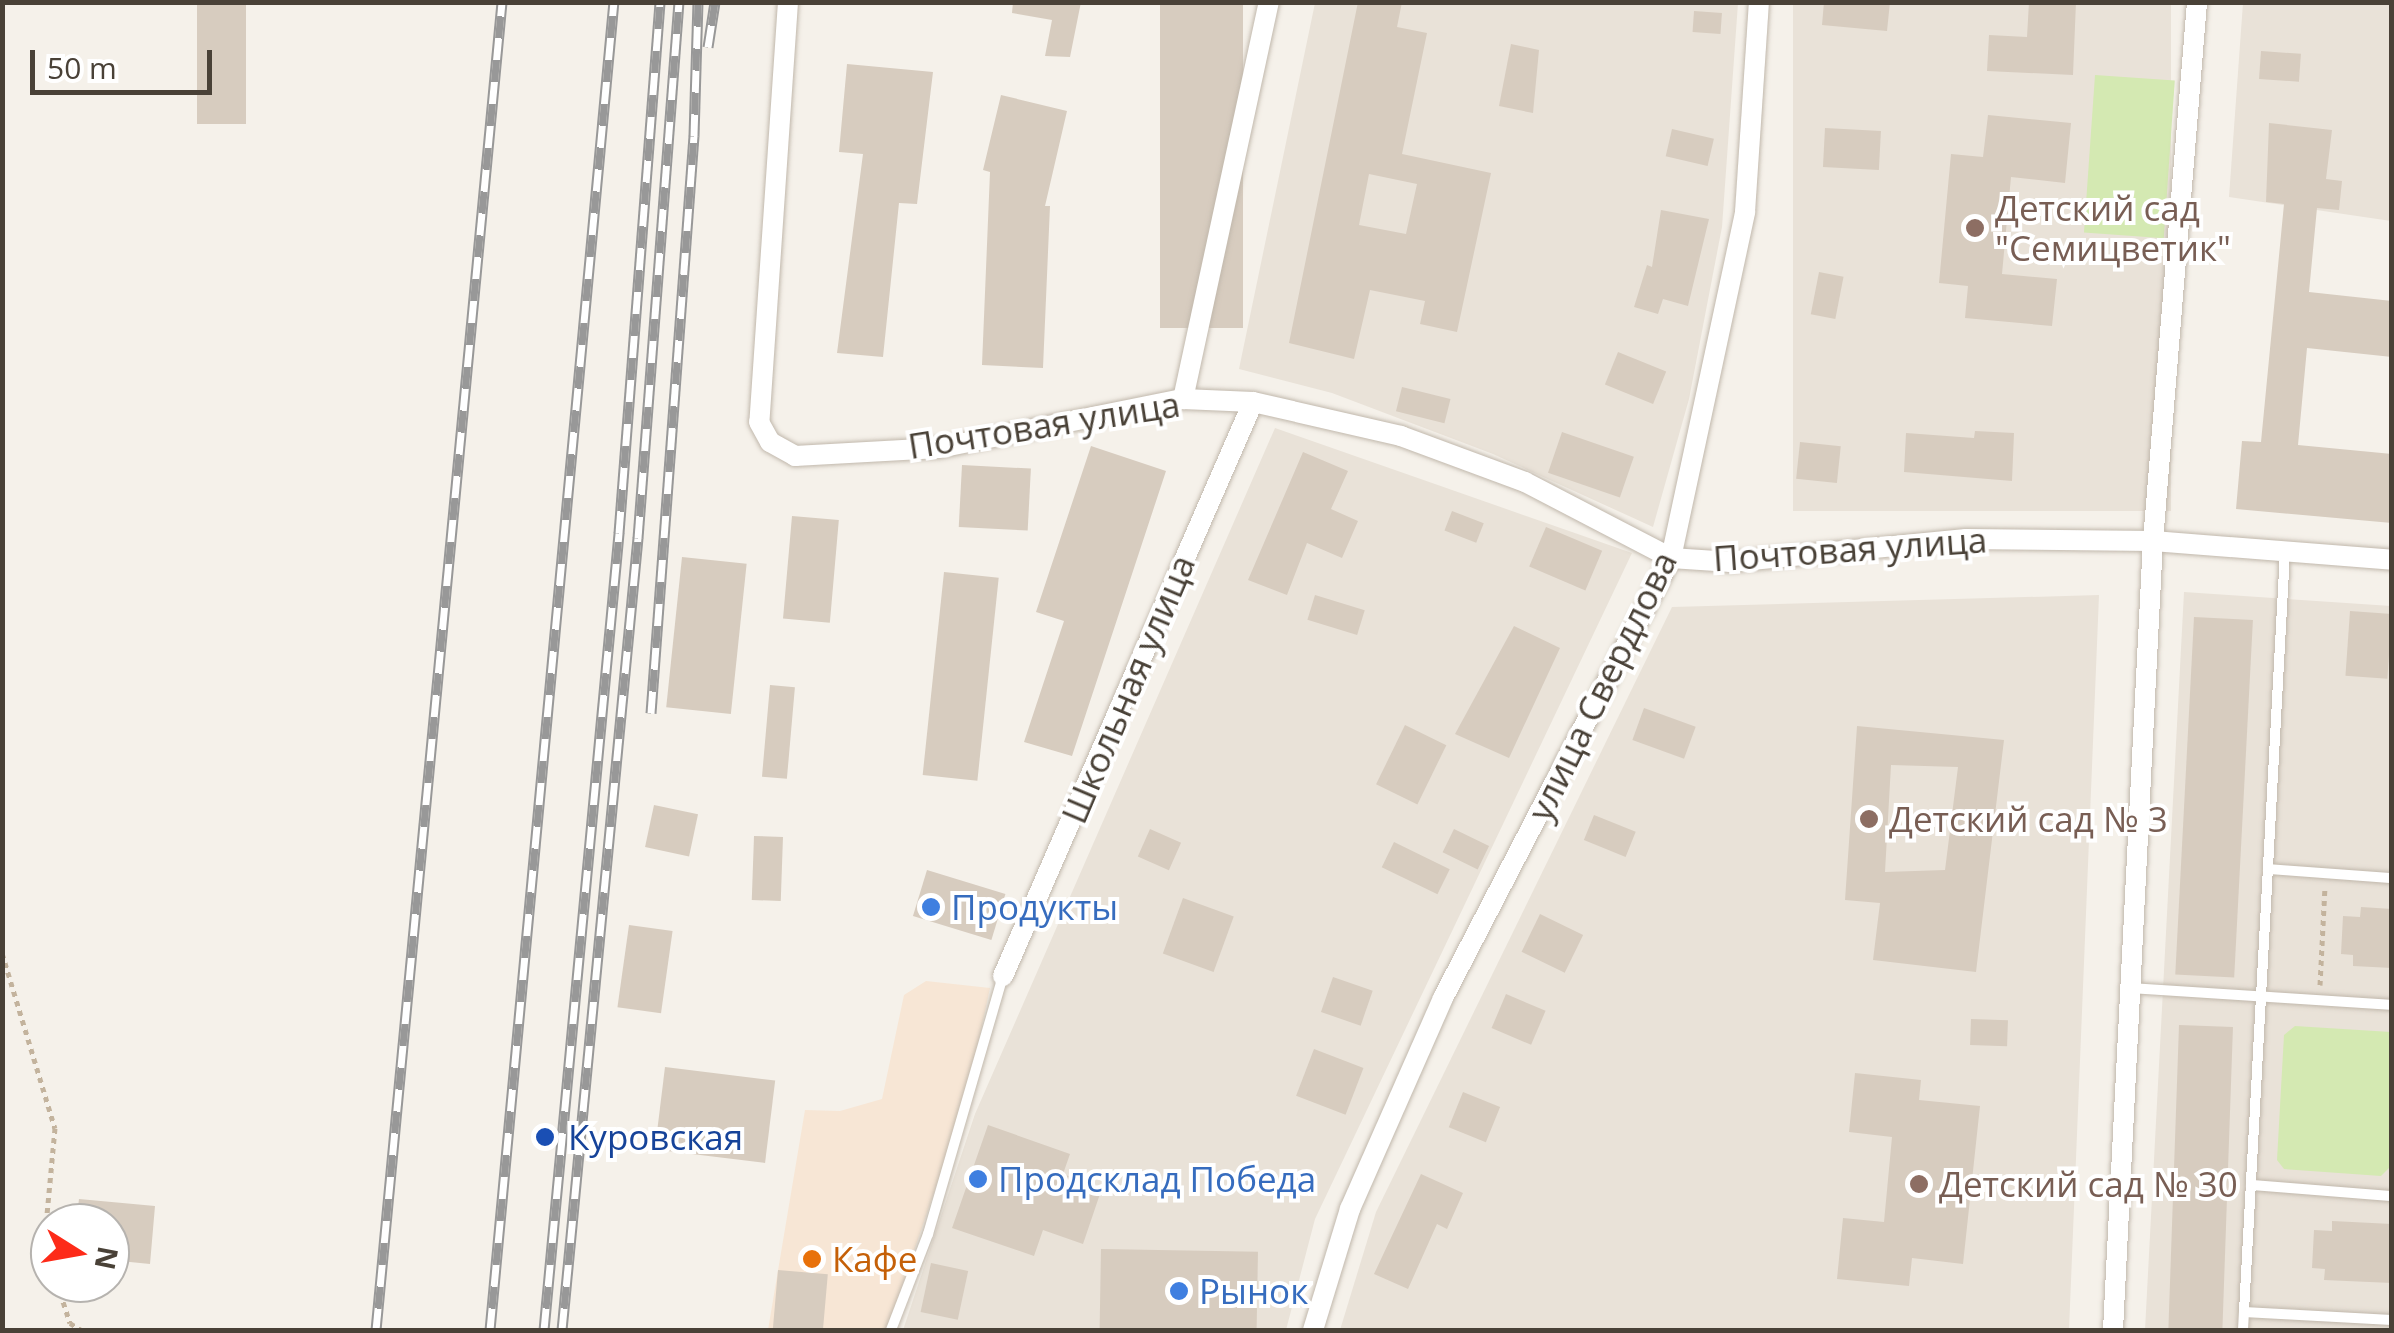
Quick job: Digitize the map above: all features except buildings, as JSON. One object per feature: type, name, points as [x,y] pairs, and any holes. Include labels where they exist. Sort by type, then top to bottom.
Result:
[{"type":"street","name":"Почтовая улица","points":[[788,2],[758,422],[770,442],[794,456],[939,448],[1183,399],[1253,402],[1401,436],[1525,482],[1670,558],[1732,562],[1966,538],[2154,541],[2392,560]]},
{"type":"street","points":[[1183,399],[1269,2]]},
{"type":"street","name":"улица Свердлова","points":[[1312,1330],[1350,1209],[1444,998],[1670,558],[1742,229],[1759,2]]},
{"type":"street","points":[[2113,1330],[2154,541],[2197,2]]},
{"type":"street","name":"Школьная улица","points":[[1003,976],[1253,402]]},
{"type":"lane","points":[[2243,1330],[2285,552]]},
{"type":"lane","points":[[2268,869],[2392,878]]},
{"type":"lane","points":[[891,1330],[934,1216],[1002,1000],[1003,976]]},
{"type":"lane","points":[[2131,988],[2392,1005]]},
{"type":"lane","points":[[2251,1185],[2392,1196]]},
{"type":"lane","points":[[2244,1312],[2392,1320]]},
{"type":"path","points":[[2319,1000],[2326,873]]},
{"type":"path","points":[[2,953],[55,1128],[48,1203]]},
{"type":"path","points":[[64,1303],[70,1323],[80,1330]]},
{"type":"shaded area","points":[[1315,3],[1738,3],[1722,227],[1689,399],[1653,527],[1493,454],[1332,393],[1239,369]]},
{"type":"shaded area","points":[[1793,3],[2171,3],[2171,511],[1793,511]]},
{"type":"shaded area","points":[[2243,3],[2391,3],[2391,221],[2229,197]]},
{"type":"shaded area","points":[[1275,428],[1632,553],[1315,1219],[1286,1330],[903,1330],[975,1114]]},
{"type":"shaded area","points":[[2184,592],[2391,606],[2391,1330],[2145,1330]]},
{"type":"shaded area","points":[[2099,595],[2069,1330],[1340,1330],[1376,1212],[1672,607]]},
{"type":"shaded area","points":[[926,981],[990,988],[967,1096],[887,1330],[768,1330],[805,1110],[840,1111],[882,1099],[904,995]]},
{"type":"green space","points":[[2095,75],[2175,81],[2164,238],[2084,233]]},
{"type":"green space","points":[[2295,1026],[2391,1032],[2389,1168],[2381,1176],[2284,1169],[2277,1160],[2284,1035]]},
{"type":"railway","points":[[376,1330],[502,2]]},
{"type":"railway","points":[[490,1330],[614,2]]},
{"type":"railway","points":[[544,1330],[619,533],[660,2]]},
{"type":"railway","points":[[562,1330],[638,538],[679,2]]},
{"type":"railway","points":[[651,713],[694,136],[698,2]]},
{"type":"railway","points":[[708,47],[715,2]]},
{"type":"place","name":"Детский сад \"Семицветик\"","points":[[1975,228]]},
{"type":"place","name":"Детский сад № 3","points":[[1869,819]]},
{"type":"place","name":"Продукты","points":[[931,907]]},
{"type":"place","name":"Куровская","points":[[545,1137]]},
{"type":"place","name":"Продсклад Победа","points":[[978,1179]]},
{"type":"place","name":"Детский сад № 30","points":[[1919,1184]]},
{"type":"place","name":"Кафе","points":[[812,1259]]},
{"type":"place","name":"Рынок","points":[[1179,1291]]}]
